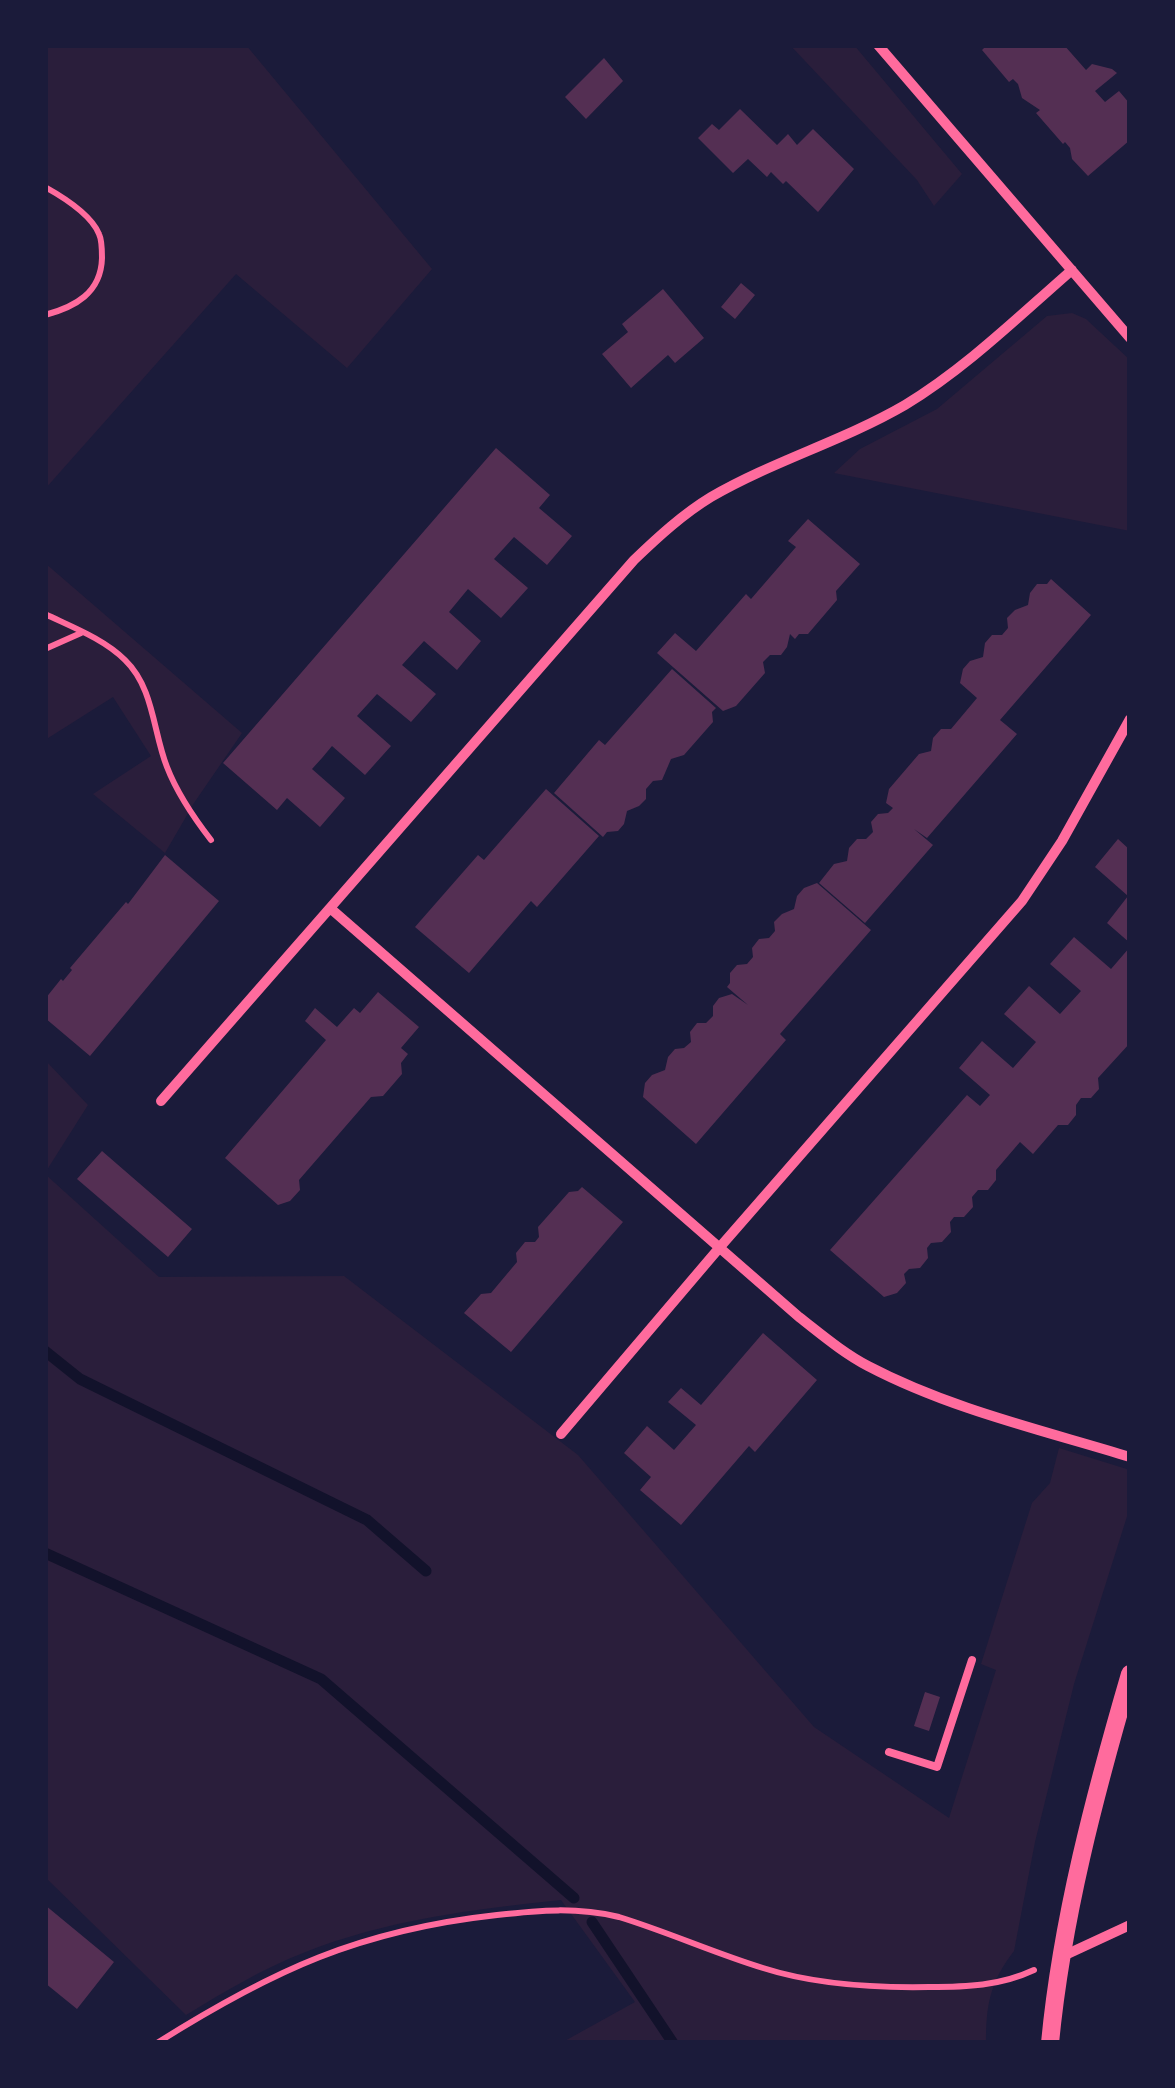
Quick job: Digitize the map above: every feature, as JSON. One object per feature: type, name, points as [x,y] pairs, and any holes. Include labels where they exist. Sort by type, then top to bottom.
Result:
[{"type":"street","points":[[878,45],[1130,338]]},
{"type":"street","points":[[161,1101],[634,560],[671,526],[738,483],[906,404],[943,378],[1072,270]]},
{"type":"street","points":[[562,1434],[720,1246],[1022,902],[1062,841],[1130,718]]},
{"type":"street","points":[[330,908],[799,1316],[867,1365],[938,1398],[1130,1457]]},
{"type":"street","points":[[1050,2043],[1060,1958],[1083,1851],[1130,1674]]},
{"type":"street","points":[[1060,1958],[1130,1925]]},
{"type":"lane","points":[[890,1752],[937,1767],[972,1660]]},
{"type":"path","points":[[45,187],[62,196],[97,230],[102,261],[94,289],[85,298],[45,315]]},
{"type":"path","points":[[45,614],[126,661],[143,683],[167,768],[211,840]]},
{"type":"path","points":[[45,648],[82,633]]},
{"type":"path","points":[[157,2043],[261,1981],[340,1947],[428,1925],[551,1909],[619,1916],[766,1970],[841,1984],[978,1986],[1016,1979],[1060,1958]]},
{"type":"shaded area","points":[[45,45],[246,45],[432,269],[347,368],[236,274],[45,489]]},
{"type":"shaded area","points":[[790,45],[854,45],[962,174],[934,206],[917,180]]},
{"type":"shaded area","points":[[1072,313],[1086,319],[1130,360],[1130,531],[834,473],[860,449],[937,409],[1047,316]]},
{"type":"shaded area","points":[[45,563],[242,733],[165,853],[93,794],[151,756],[113,697],[45,740]]},
{"type":"shaded area","points":[[45,1060],[88,1105],[45,1173]]},
{"type":"shaded area","points":[[45,1174],[159,1277],[344,1276],[578,1455],[814,1727],[949,1818],[996,1670],[981,1664],[1032,1503],[1050,1483],[1059,1448],[1130,1470],[1130,1507],[1074,1684],[1035,1842],[1014,1951],[991,1994],[986,2043],[561,2043],[635,2002],[561,1900],[496,1907],[366,1932],[273,1966],[186,2015],[45,1877]]},
{"type":"building","points":[[987,45],[1064,45],[1086,70],[1092,64],[1112,69],[1117,73],[1095,91],[1105,102],[1119,91],[1130,104],[1130,140],[1088,176],[1072,159],[1070,148],[1036,113],[1040,110],[1022,98],[1018,84],[1013,79],[1009,82],[982,50]]},
{"type":"building","points":[[604,58],[623,81],[586,119],[565,97]]},
{"type":"building","points":[[740,109],[777,145],[788,134],[797,145],[813,129],[854,169],[818,212],[786,181],[783,184],[771,172],[767,177],[748,159],[733,173],[698,138],[712,124],[719,130]]},
{"type":"building","points":[[741,283],[755,295],[735,319],[721,307]]},
{"type":"building","points":[[663,289],[704,338],[675,363],[668,355],[631,388],[602,354],[628,332],[622,324]]},
{"type":"building","points":[[496,448],[550,495],[539,508],[572,536],[547,565],[514,537],[494,559],[528,588],[501,618],[468,589],[449,612],[481,641],[457,670],[424,641],[402,665],[436,694],[411,722],[377,694],[357,716],[391,746],[365,775],[332,746],[312,769],[345,798],[320,827],[287,798],[277,810],[223,763]]},
{"type":"building","points":[[808,519],[860,564],[836,591],[837,600],[808,634],[799,634],[795,639],[790,634],[781,655],[770,655],[763,662],[765,673],[736,706],[723,711],[657,653],[675,633],[696,651],[746,594],[751,599],[796,547],[788,541]]},
{"type":"building","points":[[1051,579],[1091,615],[1000,720],[1017,734],[927,838],[914,829],[933,845],[865,923],[819,883],[834,864],[847,861],[849,848],[857,839],[866,839],[873,832],[871,822],[893,808],[886,803],[889,789],[919,754],[931,751],[933,738],[941,729],[951,729],[977,698],[960,683],[963,669],[970,661],[983,657],[985,643],[992,635],[1002,635],[1008,628],[1007,618],[1028,605],[1037,584],[1047,584]]},
{"type":"building","points":[[672,669],[716,708],[712,712],[713,722],[684,755],[671,759],[662,780],[653,781],[646,789],[646,799],[627,811],[618,831],[607,832],[603,837],[554,793],[599,740],[605,745]]},
{"type":"building","points":[[546,789],[599,836],[537,907],[531,901],[469,973],[415,927],[478,855],[484,860]]},
{"type":"building","points":[[1118,839],[1130,850],[1130,943],[1107,923],[1128,896],[1095,867]]},
{"type":"building","points":[[165,855],[219,901],[90,1056],[45,1018],[45,999]]},
{"type":"building","points":[[817,883],[871,930],[780,1034],[786,1040],[696,1144],[643,1097],[645,1083],[665,1070],[675,1049],[691,1042],[690,1032],[697,1023],[706,1023],[713,1016],[713,1006],[719,998],[732,994],[748,1005],[727,987],[730,973],[737,965],[747,964],[759,939],[769,938],[775,931],[774,922],[794,909],[804,888]]},
{"type":"building","points":[[1074,937],[1111,969],[1130,947],[1130,1043],[1098,1078],[1099,1089],[1091,1098],[1081,1098],[1068,1125],[1058,1125],[1033,1154],[1020,1142],[996,1170],[996,1180],[988,1190],[978,1190],[972,1197],[973,1207],[964,1217],[954,1217],[951,1232],[942,1242],[931,1243],[927,1248],[928,1258],[920,1268],[909,1269],[904,1274],[906,1283],[897,1293],[884,1297],[830,1250],[967,1095],[980,1106],[990,1095],[959,1068],[982,1041],[1013,1068],[1036,1042],[1004,1014],[1029,986],[1060,1014],[1081,991],[1050,964]]},
{"type":"building","points":[[378,992],[419,1027],[401,1048],[408,1054],[401,1063],[402,1074],[383,1096],[371,1097],[299,1180],[300,1190],[290,1201],[278,1205],[225,1158],[326,1040],[305,1021],[315,1008],[337,1027],[354,1008],[360,1013]]},
{"type":"building","points":[[102,1151],[192,1229],[168,1257],[77,1179]]},
{"type":"building","points":[[582,1187],[623,1222],[511,1352],[464,1313],[481,1294],[491,1293],[517,1262],[516,1253],[525,1242],[535,1242],[538,1227],[569,1192]]},
{"type":"building","points":[[763,1333],[817,1380],[755,1452],[749,1446],[681,1525],[640,1490],[651,1477],[624,1453],[647,1426],[674,1450],[696,1425],[668,1402],[681,1388],[701,1405]]},
{"type":"building","points":[[925,1692],[940,1697],[929,1731],[914,1726]]},
{"type":"building","points":[[45,1905],[114,1962],[77,2009],[45,1983]]},
{"type":"waterway","points":[[45,1351],[80,1379],[367,1520],[426,1571]]},
{"type":"waterway","points":[[45,1553],[321,1679],[574,1898]]},
{"type":"waterway","points":[[592,1922],[673,2043]]}]
